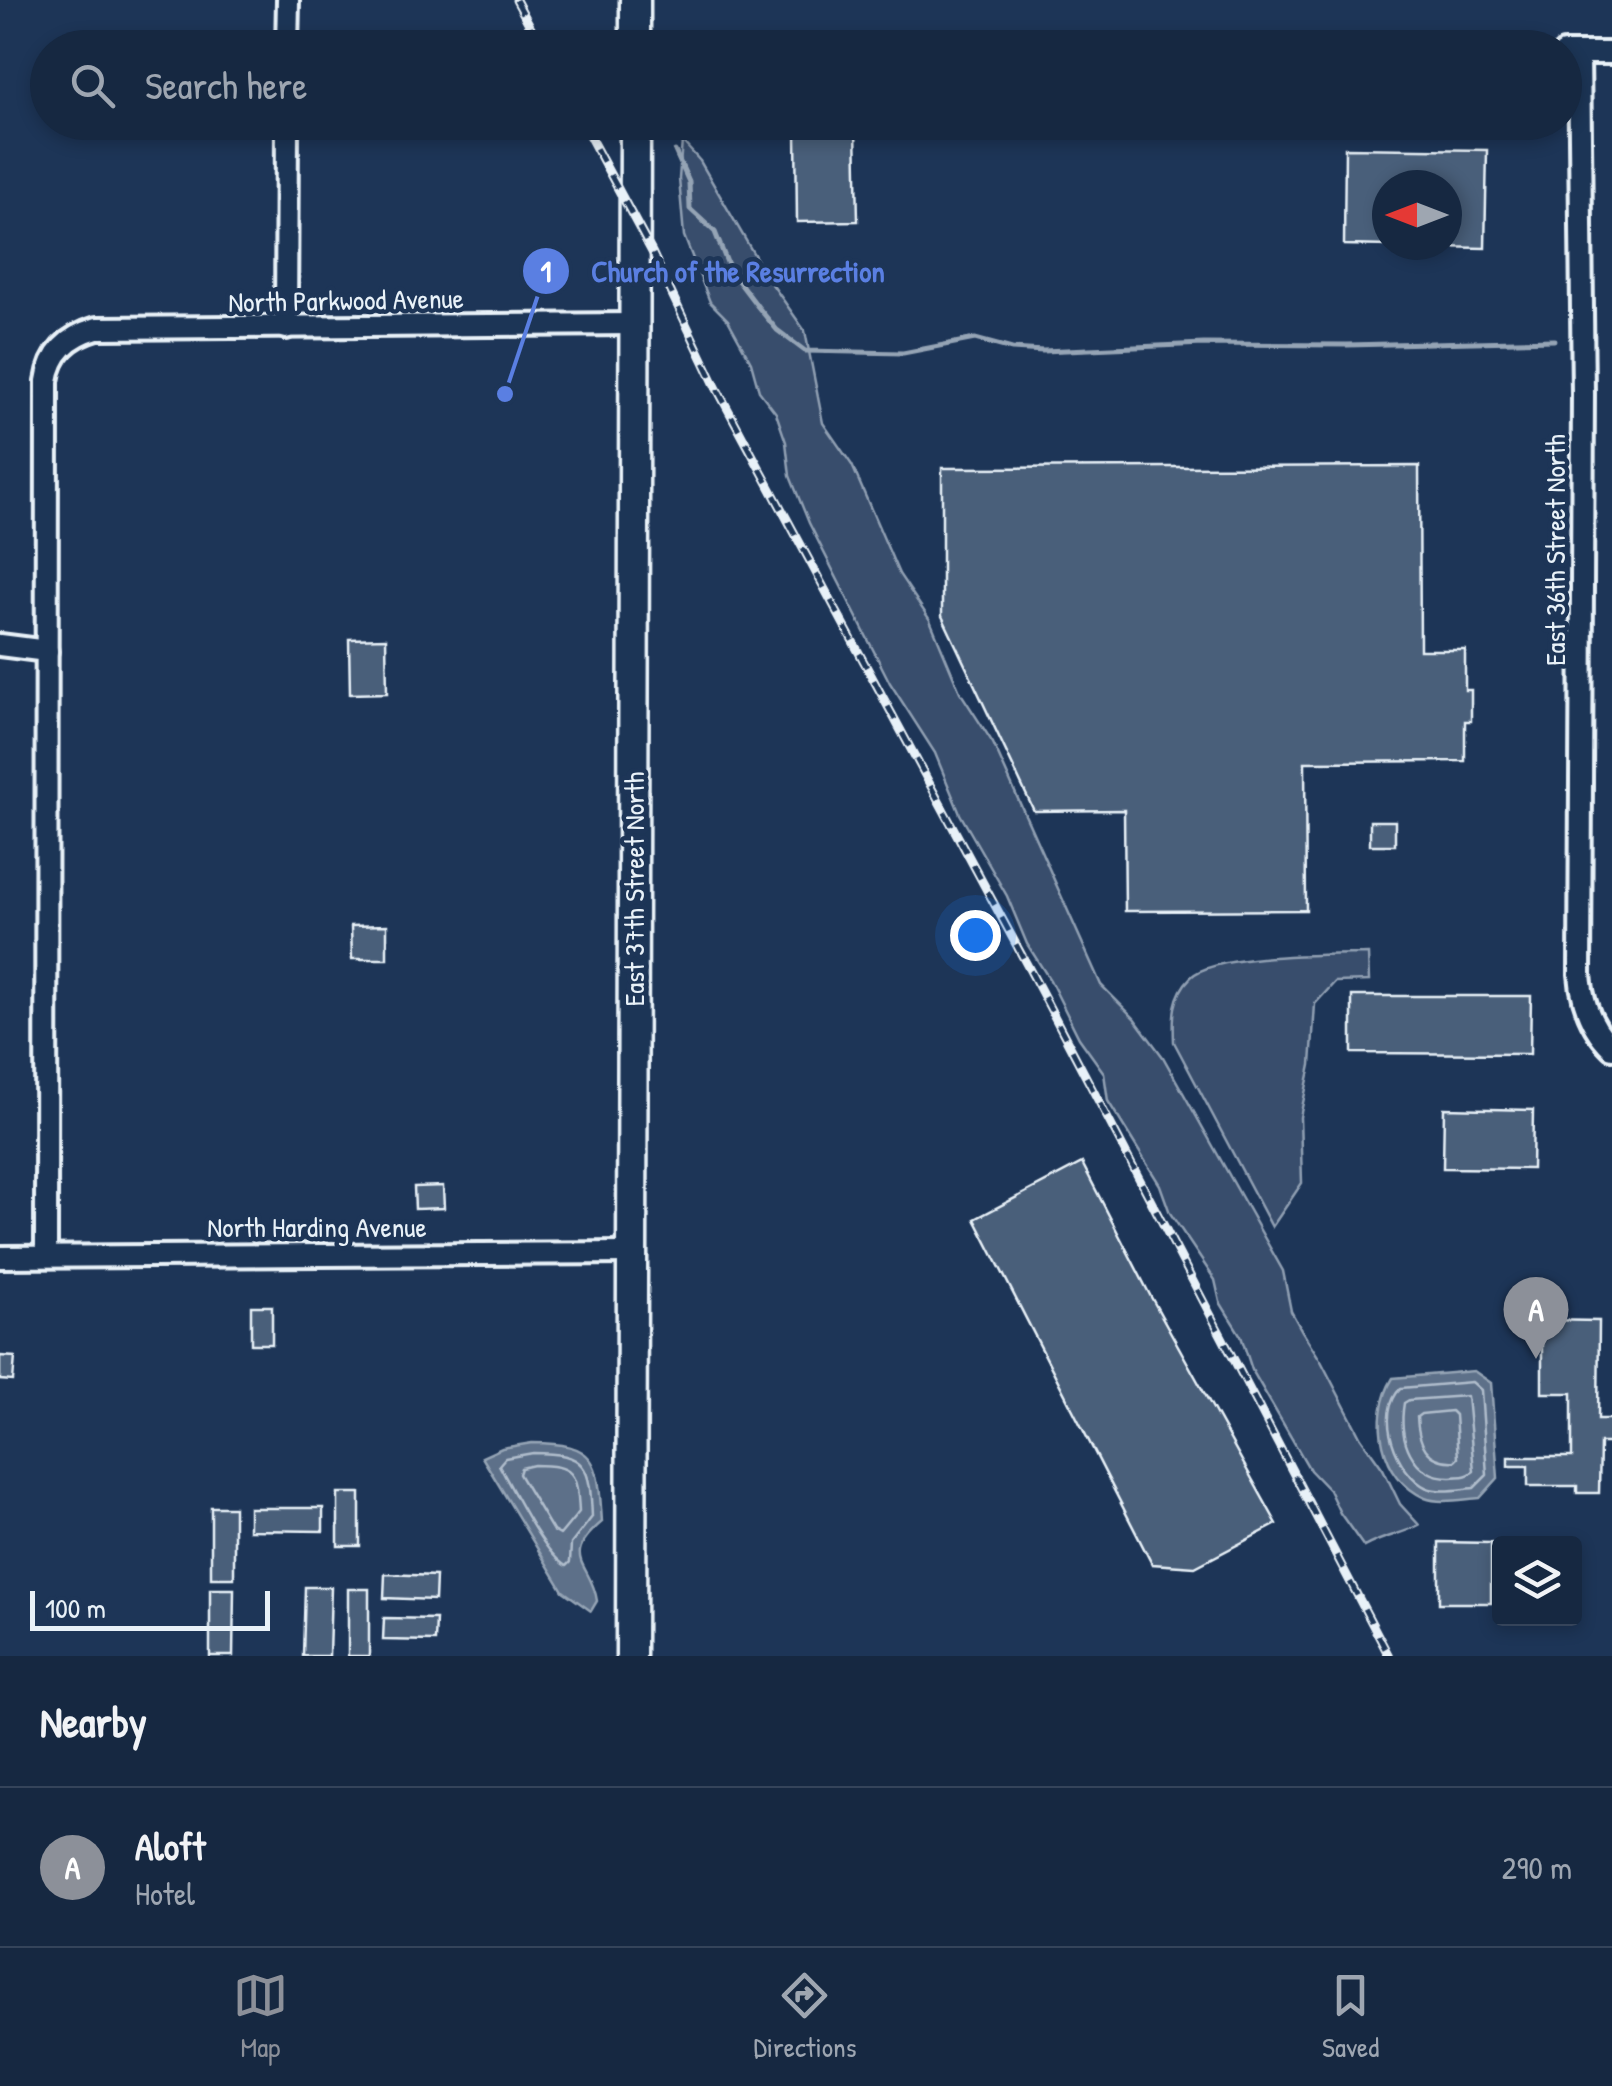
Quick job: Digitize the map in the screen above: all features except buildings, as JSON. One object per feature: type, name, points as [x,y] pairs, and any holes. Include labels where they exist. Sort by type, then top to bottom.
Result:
[{"type":"main road","points":[[635,0],[635,30]]},
{"type":"main road","name":"East 37th Street North","points":[[631,1656],[635,140]]},
{"type":"street","points":[[287,30],[288,0]]},
{"type":"street","points":[[1582,53],[1612,53]]},
{"type":"street","points":[[286,328],[287,140]]},
{"type":"street","name":"East 36th Street North","points":[[1575,140],[1584,394],[1580,974],[1586,1008],[1608,1045]]},
{"type":"street","name":"North Parkwood Avenue","points":[[47,651],[47,381],[62,346],[80,333],[97,328],[635,324]]},
{"type":"street","points":[[0,645],[47,651],[46,1256]]},
{"type":"street","name":"North Harding Avenue","points":[[0,1256],[634,1253]]},
{"type":"shaded area","points":[[682,141],[700,161],[767,277],[805,331],[823,423],[852,465],[899,574],[930,620],[960,692],[993,743],[1101,985],[1134,1018],[1163,1057],[1283,1271],[1291,1311],[1400,1504],[1419,1525],[1364,1547],[1329,1490],[1310,1470],[1252,1370],[1241,1336],[1220,1302],[1215,1280],[1170,1213],[1160,1185],[1108,1101],[1104,1073],[1079,1038],[1027,944],[1007,896],[960,814],[935,753],[890,683],[809,523],[790,476],[786,442],[776,413],[759,391],[751,362],[728,320],[710,302],[684,236],[679,179]]},
{"type":"shaded area","points":[[1368,954],[1369,981],[1335,982],[1315,1004],[1311,1065],[1300,1117],[1302,1183],[1272,1227],[1174,1042],[1177,1000],[1191,977],[1224,963]]},
{"type":"water","points":[[1474,1371],[1491,1383],[1498,1478],[1480,1498],[1425,1498],[1398,1477],[1389,1462],[1381,1428],[1386,1393],[1393,1378]]},
{"type":"water","points":[[532,1443],[583,1452],[596,1471],[602,1522],[589,1534],[580,1553],[597,1601],[591,1611],[563,1591],[482,1457],[502,1448]]},
{"type":"waterway","points":[[675,151],[689,182],[690,209],[715,232],[730,270],[758,307],[777,330],[805,351],[903,353],[975,339],[1012,349],[1043,351],[1204,344],[1554,340]]},
{"type":"railway","points":[[516,0],[532,30]]},
{"type":"railway","points":[[592,140],[652,252],[716,387],[1040,989],[1389,1656]]},
{"type":"place","name":"Church of the Resurrection","points":[[505,394]]},
{"type":"place","name":"Aloft","points":[[1536,1359]]}]
